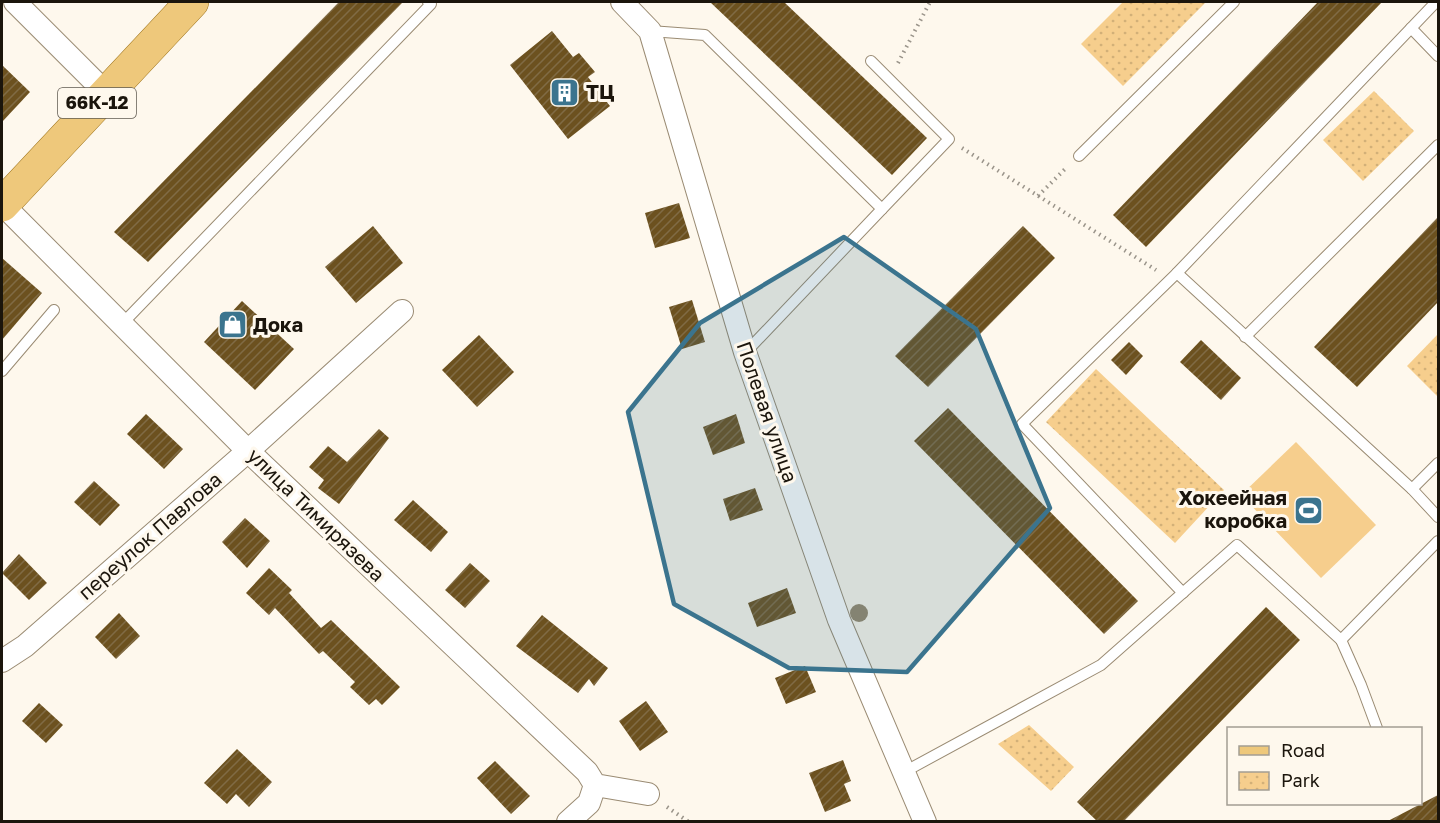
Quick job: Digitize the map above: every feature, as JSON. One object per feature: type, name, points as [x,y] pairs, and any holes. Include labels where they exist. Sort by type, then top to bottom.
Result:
[{"type":"main road","name":"66К-12","points":[[2,204],[192,2]]},
{"type":"street","points":[[15,2],[106,93]]},
{"type":"street","name":"Полевая улица","points":[[622,2],[650,31],[745,352],[838,620],[904,772],[920,820]]},
{"type":"street","name":"улица Тимирязева","points":[[2,204],[249,451],[587,772],[595,785]]},
{"type":"street","name":"переулок Павлова","points":[[2,661],[25,646],[249,451],[402,311]]},
{"type":"street","points":[[568,822],[589,803],[595,785],[648,794]]},
{"type":"lane","points":[[122,324],[431,4],[428,2]]},
{"type":"lane","points":[[1079,156],[1234,2]]},
{"type":"lane","points":[[1183,593],[1022,424],[1174,276],[1436,2]]},
{"type":"lane","points":[[1411,28],[1438,56]]},
{"type":"lane","points":[[650,31],[705,35],[882,209]]},
{"type":"lane","points":[[745,352],[949,140],[871,61]]},
{"type":"lane","points":[[1245,337],[1438,145]]},
{"type":"lane","points":[[1174,276],[1245,337],[1412,489],[1438,517]]},
{"type":"lane","points":[[2,371],[54,310]]},
{"type":"lane","points":[[1412,489],[1438,463]]},
{"type":"lane","points":[[1341,640],[1438,541]]},
{"type":"lane","points":[[904,772],[1101,665],[1238,545],[1341,640],[1376,727]]},
{"type":"path","points":[[890,80],[930,2]]},
{"type":"path","points":[[949,140],[1038,196],[1174,276]]},
{"type":"path","points":[[1038,196],[1079,156]]},
{"type":"highlighted area","points":[[844,237],[976,329],[1050,508],[907,672],[789,668],[674,604],[628,412],[700,323]]},
{"type":"green space","points":[[1123,2],[1206,2],[1123,86],[1081,44]]},
{"type":"green space","points":[[1374,91],[1414,131],[1363,181],[1323,140]]},
{"type":"green space","points":[[1438,334],[1438,397],[1407,366]]},
{"type":"green space","points":[[1096,369],[1224,490],[1175,543],[1046,422]]},
{"type":"green space","name":"Хокеейная коробка","points":[[1296,442],[1376,525],[1321,578],[1241,495]]},
{"type":"green space","points":[[1029,725],[1074,767],[1051,791],[998,744]]},
{"type":"building","points":[[339,2],[403,2],[148,262],[114,232]]},
{"type":"building","points":[[710,2],[784,2],[927,138],[892,175]]},
{"type":"building","points":[[1318,2],[1382,2],[1146,247],[1113,215]]},
{"type":"building","name":"ТЦ","points":[[552,31],[573,57],[579,53],[595,72],[588,77],[610,106],[568,139],[510,65]]},
{"type":"building","points":[[2,65],[30,92],[2,122]]},
{"type":"building","points":[[679,203],[690,238],[655,248],[645,213]]},
{"type":"building","points":[[1438,217],[1438,302],[1357,387],[1314,347]]},
{"type":"building","points":[[373,226],[403,263],[356,303],[325,267]]},
{"type":"building","points":[[1023,226],[1055,258],[928,387],[895,356]]},
{"type":"building","points":[[2,258],[42,293],[2,340]]},
{"type":"building","points":[[692,300],[705,342],[682,349],[669,307]]},
{"type":"building","points":[[242,301],[294,349],[255,390],[204,342]]},
{"type":"building","points":[[479,335],[514,372],[477,407],[442,370]]},
{"type":"building","points":[[1201,340],[1241,378],[1221,400],[1180,362]]},
{"type":"building","points":[[1129,342],[1143,356],[1126,375],[1111,360]]},
{"type":"building","points":[[948,408],[1138,601],[1104,634],[914,441]]},
{"type":"building","points":[[146,414],[183,449],[164,469],[127,434]]},
{"type":"building","points":[[736,414],[745,443],[713,455],[703,427]]},
{"type":"building","points":[[379,429],[389,438],[339,504],[318,488],[324,480],[309,467],[328,446],[347,462]]},
{"type":"building","points":[[94,481],[120,505],[100,526],[74,502]]},
{"type":"building","points":[[755,488],[763,510],[730,521],[723,499]]},
{"type":"building","points":[[413,500],[448,532],[431,552],[394,520]]},
{"type":"building","points":[[245,518],[270,541],[247,568],[222,542]]},
{"type":"building","points":[[19,554],[47,583],[29,600],[2,573]]},
{"type":"building","points":[[470,563],[490,581],[465,608],[445,590]]},
{"type":"building","points":[[269,568],[292,590],[289,593],[321,628],[331,620],[400,687],[382,705],[376,699],[369,705],[350,687],[355,682],[323,651],[319,654],[275,608],[269,615],[246,593]]},
{"type":"building","points":[[787,588],[796,613],[757,627],[748,603]]},
{"type":"building","points":[[1266,607],[1300,640],[1123,822],[1098,822],[1077,802]]},
{"type":"building","points":[[119,613],[140,636],[116,659],[95,637]]},
{"type":"building","points":[[542,615],[608,668],[594,686],[589,679],[578,693],[516,646]]},
{"type":"building","points":[[805,666],[816,692],[786,704],[775,678]]},
{"type":"building","points":[[646,701],[668,732],[640,751],[619,721]]},
{"type":"building","points":[[39,703],[63,725],[46,743],[22,721]]},
{"type":"building","points":[[237,749],[272,782],[249,807],[236,794],[227,804],[204,783]]},
{"type":"building","points":[[843,760],[851,781],[844,784],[851,801],[825,812],[809,773]]},
{"type":"building","points":[[495,761],[530,796],[511,814],[477,778]]},
{"type":"building","points":[[1438,795],[1438,822],[1386,822],[1422,805]]},
{"type":"place","name":"ТЦ","points":[[565,92]]},
{"type":"place","name":"Дока","points":[[232,325]]},
{"type":"place","name":"Хокеейная коробка","points":[[1308,510]]}]
